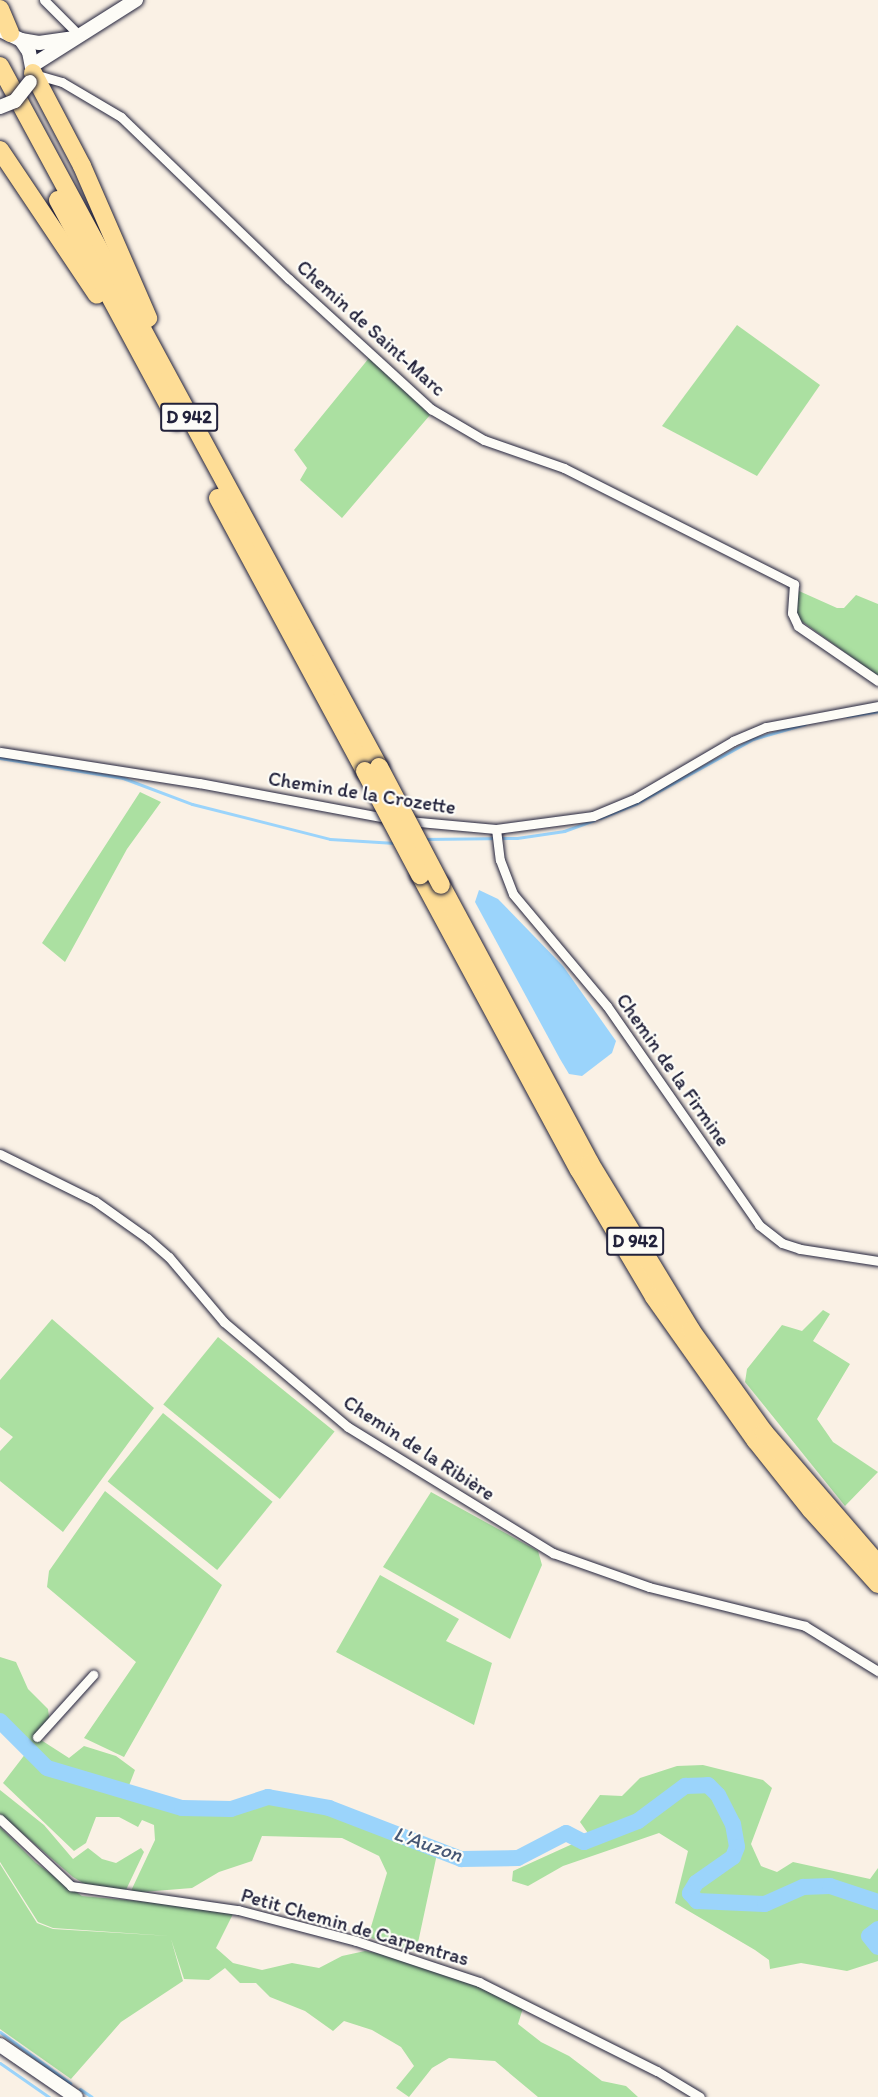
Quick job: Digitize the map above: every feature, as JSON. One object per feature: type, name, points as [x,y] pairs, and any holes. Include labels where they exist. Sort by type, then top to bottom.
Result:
[{"type":"highway","points":[[0,9],[10,34]]},
{"type":"highway","name":"D 942","points":[[0,66],[186,426]]},
{"type":"highway","name":"D 942","points":[[32,74],[82,166],[186,426]]},
{"type":"highway","name":"D 942","points":[[0,92],[186,426],[372,769],[441,885],[590,1163],[685,1320],[765,1432],[878,1564]]},
{"type":"highway","name":"D 942","points":[[0,150],[186,426]]},
{"type":"highway","name":"D 942","points":[[372,769],[420,874],[579,1170],[654,1297],[756,1441],[878,1584]]},
{"type":"street","points":[[44,0],[80,36]]},
{"type":"street","points":[[0,107],[15,101],[32,74],[80,36],[132,1]]},
{"type":"street","points":[[10,34],[56,42],[80,36]]},
{"type":"street","points":[[10,34],[32,74]]},
{"type":"street","name":"Chemin de Saint-Marc","points":[[32,74],[62,82],[121,117],[264,256],[432,409],[484,440],[564,468],[794,584],[792,613],[798,626],[878,681]]},
{"type":"street","name":"Chemin de la Crozette","points":[[0,752],[199,783],[372,817],[496,829],[593,816],[636,798],[733,741],[766,727],[878,706]]},
{"type":"street","name":"Chemin de la Firmine","points":[[496,829],[500,860],[513,894],[607,1006],[759,1225],[782,1243],[800,1249],[878,1261]]},
{"type":"street","name":"Chemin de la Ribière","points":[[0,1154],[95,1201],[147,1238],[169,1257],[224,1322],[348,1427],[553,1553],[649,1587],[805,1626],[878,1671]]},
{"type":"street","points":[[37,1737],[93,1675]]},
{"type":"street","name":"Petit Chemin de Carpentras","points":[[0,1819],[71,1886],[238,1910],[356,1941],[479,1982],[657,2071],[700,2097]]},
{"type":"street","points":[[0,2045],[76,2097]]},
{"type":"green space","points":[[737,325],[820,385],[757,476],[662,426]]},
{"type":"green space","points":[[369,358],[430,415],[342,518],[300,480],[307,468],[294,450]]},
{"type":"green space","points":[[799,591],[837,608],[844,608],[856,595],[878,604],[878,676],[793,615]]},
{"type":"green space","points":[[140,792],[161,802],[127,849],[65,962],[42,943]]},
{"type":"green space","points":[[823,1310],[830,1314],[813,1341],[850,1364],[817,1419],[833,1442],[878,1472],[845,1506],[745,1382],[747,1369],[782,1325],[802,1331]]},
{"type":"green space","points":[[52,1319],[154,1408],[63,1532],[0,1481],[0,1451],[13,1437],[0,1427],[0,1380]]},
{"type":"green space","points":[[218,1337],[335,1431],[280,1499],[163,1405]]},
{"type":"green space","points":[[163,1413],[273,1502],[217,1570],[108,1481]]},
{"type":"green space","points":[[105,1491],[222,1585],[124,1757],[84,1738],[136,1662],[47,1587],[49,1571]]},
{"type":"green space","points":[[431,1492],[538,1551],[542,1565],[510,1639],[383,1567]]},
{"type":"green space","points":[[380,1575],[459,1619],[446,1641],[492,1663],[474,1725],[336,1652]]},
{"type":"green space","points":[[0,1657],[16,1662],[28,1689],[48,1709],[50,1724],[41,1740],[69,1758],[84,1746],[116,1756],[135,1770],[125,1796],[180,1813],[231,1814],[268,1801],[328,1813],[437,1854],[416,1952],[368,1937],[387,1873],[379,1856],[342,1838],[262,1836],[252,1861],[219,1872],[192,1888],[130,1893],[155,1840],[154,1825],[142,1820],[138,1827],[119,1817],[96,1817],[86,1843],[74,1851],[3,1783],[26,1753],[0,1726]]},
{"type":"green space","points":[[703,1765],[763,1780],[772,1788],[751,1844],[761,1866],[777,1872],[793,1862],[870,1879],[878,1868],[878,1961],[847,1971],[801,1963],[770,1969],[769,1960],[755,1950],[675,1903],[688,1851],[659,1833],[563,1866],[528,1886],[512,1881],[513,1871],[590,1836],[580,1822],[600,1795],[622,1796],[640,1778],[677,1766]]},
{"type":"green space","points":[[0,1790],[44,1825],[73,1859],[88,1848],[102,1859],[116,1863],[141,1848],[144,1852],[125,1892],[88,1886],[73,1877],[0,1814]]},
{"type":"green space","points":[[0,1827],[36,1863],[82,1896],[205,1907],[233,1914],[216,1948],[233,1963],[262,1970],[292,1963],[319,1968],[342,1956],[365,1951],[396,1956],[472,1983],[523,2008],[518,2024],[541,2042],[569,2056],[602,2081],[626,2086],[638,2097],[538,2097],[495,2061],[449,2058],[432,2068],[409,2097],[396,2088],[414,2066],[401,2047],[372,2030],[344,2021],[333,2031],[305,2011],[270,1997],[256,1983],[240,1983],[225,1968],[209,1980],[184,1979],[171,1939],[183,1981],[121,2022],[71,2079],[0,2029],[0,1864],[37,1923],[53,1929],[170,1936],[53,1928],[38,1922],[0,1862]]},
{"type":"water","points":[[479,890],[498,899],[563,966],[616,1041],[612,1053],[582,1076],[569,1074],[560,1059],[475,902]]},
{"type":"waterway","points":[[847,716],[878,711]]},
{"type":"waterway","points":[[600,818],[637,803],[753,739],[805,724]]},
{"type":"waterway","points":[[0,758],[123,778],[192,804],[330,839],[395,843]]},
{"type":"waterway","points":[[423,839],[517,838],[564,831],[594,820]]},
{"type":"waterway","name":"L'Auzon","points":[[0,1721],[47,1768],[182,1808],[231,1809],[268,1797],[329,1808],[461,1859],[518,1858],[566,1833],[584,1842],[638,1821],[685,1786],[708,1785],[718,1795],[733,1824],[737,1847],[733,1857],[696,1883],[690,1893],[697,1901],[765,1904],[803,1887],[830,1886],[878,1902]]},
{"type":"waterway","name":"L'Auzon","points":[[878,1929],[869,1936],[878,1947]]},
{"type":"waterway","points":[[0,2032],[70,2083]]},
{"type":"waterway","points":[[0,2063],[49,2097]]},
{"type":"waterway","points":[[80,2089],[92,2097]]}]
